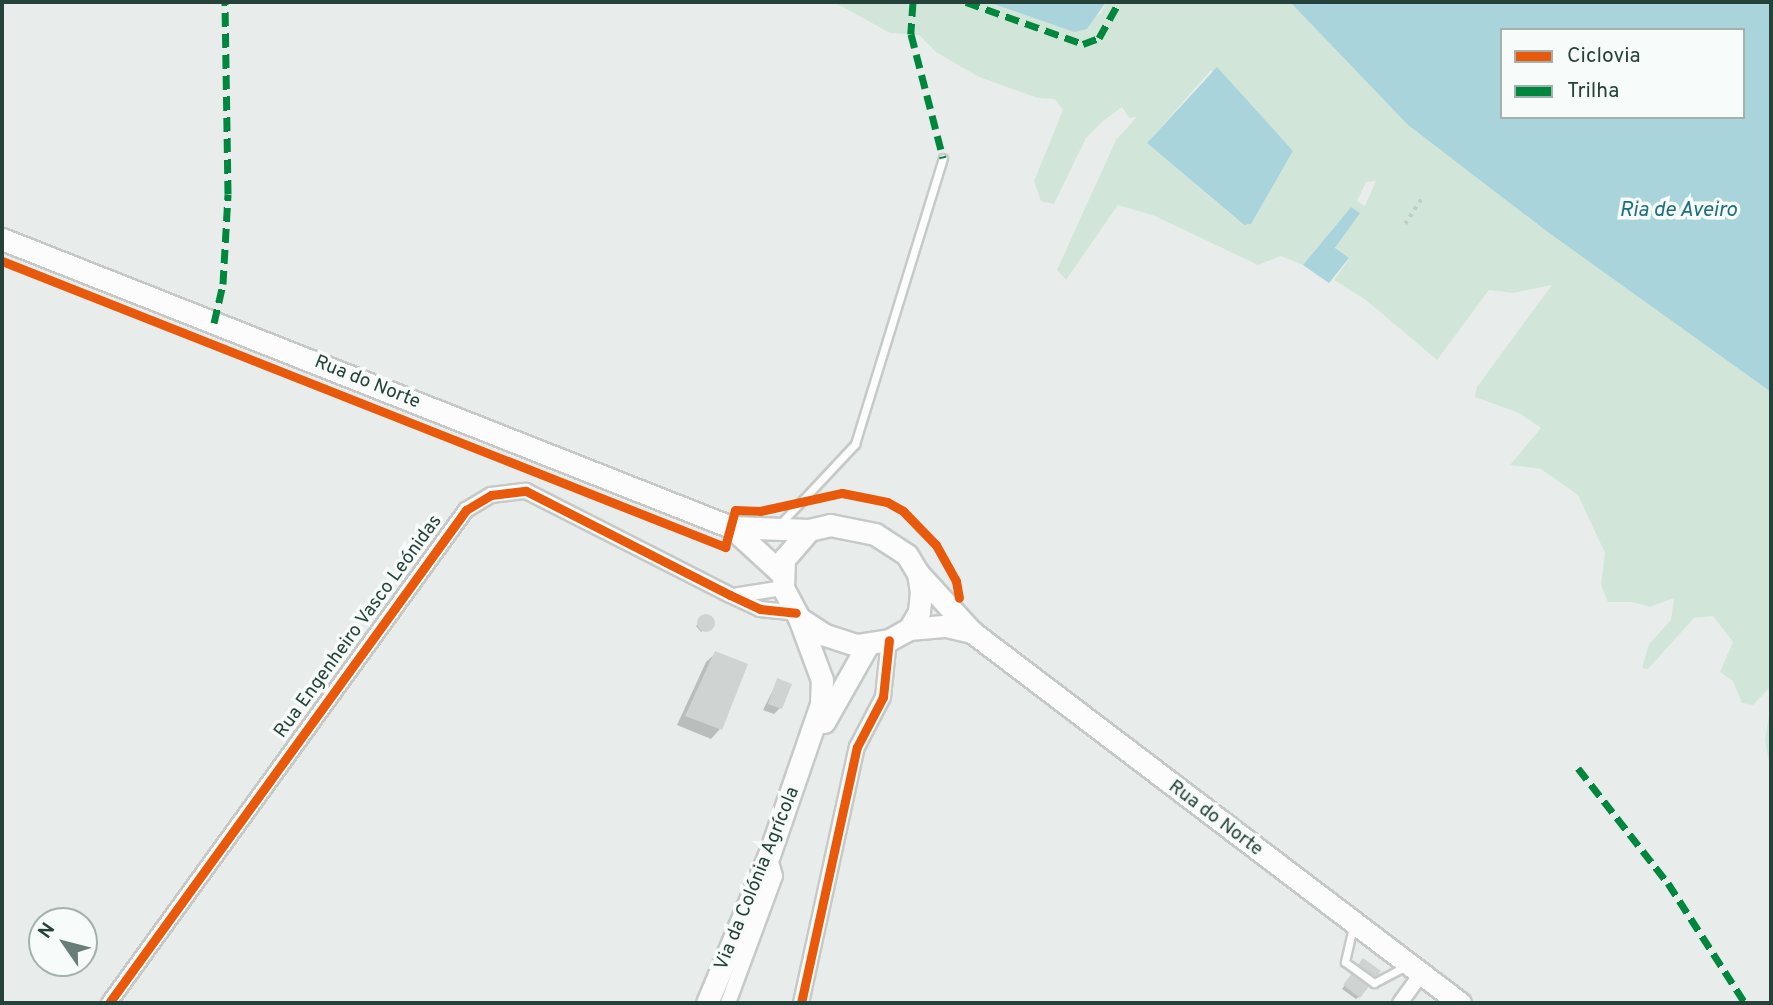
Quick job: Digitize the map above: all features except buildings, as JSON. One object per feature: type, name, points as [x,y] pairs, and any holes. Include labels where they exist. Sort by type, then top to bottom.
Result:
[{"type":"main road","name":"Rua do Norte","points":[[2,239],[731,527],[809,530]]},
{"type":"main road","points":[[830,525],[874,534],[907,555],[918,573],[919,612],[909,629],[889,640],[867,646],[825,635],[797,615],[782,580],[795,542],[809,530],[830,525]]},
{"type":"main road","name":"Rua do Norte","points":[[731,527],[782,580]]},
{"type":"main road","name":"Rua do Norte","points":[[918,573],[972,632],[1460,1003]]},
{"type":"main road","name":"Via da Colónia Agrícola","points":[[797,615],[822,680],[807,755]]},
{"type":"main road","name":"Rua do Norte","points":[[909,629],[946,626],[972,632]]},
{"type":"main road","name":"Via da Colónia Agrícola","points":[[707,1003],[769,855],[807,755],[850,669],[867,646]]},
{"type":"street","name":"Rua Engenheiro Vasco Leónidas","points":[[109,1003],[466,510],[491,495],[526,491],[760,609],[797,615]]},
{"type":"street","points":[[730,595],[757,596],[782,580]]},
{"type":"street","points":[[801,1003],[857,747],[883,697],[889,640]]},
{"type":"street","points":[[728,1003],[775,876],[769,855]]},
{"type":"street","points":[[1400,1003],[1415,970]]},
{"type":"lane","points":[[775,529],[855,444],[943,158]]},
{"type":"lane","points":[[1354,923],[1345,962],[1374,983],[1415,970]]},
{"type":"path","points":[[1405,224],[1423,195]]},
{"type":"green space","points":[[834,2],[988,2],[1074,32],[1101,13],[1106,2],[1290,2],[1408,125],[1549,233],[1771,392],[1771,686],[1753,705],[1742,703],[1733,681],[1720,672],[1733,642],[1713,616],[1694,618],[1648,669],[1642,668],[1649,644],[1671,620],[1674,598],[1650,607],[1633,602],[1608,602],[1601,585],[1605,553],[1578,495],[1541,469],[1510,465],[1541,428],[1519,413],[1475,397],[1477,387],[1552,285],[1513,293],[1489,290],[1437,360],[1366,300],[1334,280],[1349,259],[1335,249],[1359,213],[1351,207],[1303,265],[1281,256],[1258,265],[1155,216],[1118,205],[1066,280],[1057,270],[1116,140],[1137,117],[1129,118],[1122,107],[1103,121],[1086,138],[1054,204],[1041,201],[1034,181],[1063,110],[1055,99],[1038,98],[979,77],[936,52],[919,35],[890,33]],"holes":[[[1211,70],[1293,151],[1251,224],[1243,225],[1147,143]],[[1376,181],[1365,206],[1357,201],[1366,182]]]},
{"type":"green space","points":[[1771,704],[1771,773],[1765,740]]},
{"type":"water","points":[[988,2],[1106,2],[1087,29],[1074,32]]},
{"type":"water","name":"Ria de Aveiro","points":[[1290,2],[1771,2],[1771,392],[1549,233],[1408,125]]},
{"type":"water","points":[[1217,67],[1293,151],[1251,224],[1244,225],[1147,143]]},
{"type":"water","points":[[1351,207],[1360,213],[1335,248],[1349,258],[1329,283],[1303,265]]},
{"type":"marked path","points":[[214,323],[223,284],[228,194],[225,2]]},
{"type":"marked path","points":[[913,2],[911,34],[943,158]]},
{"type":"marked path","points":[[966,2],[1083,44],[1099,38],[1119,2]]},
{"type":"marked path","points":[[1578,768],[1668,883],[1745,1003]]},
{"type":"cycle path","points":[[2,261],[725,547],[735,510],[760,511],[842,493],[887,502],[903,511],[936,545],[956,581],[959,598]]},
{"type":"cycle path","points":[[109,1003],[466,510],[491,495],[526,491],[760,609],[796,613]]},
{"type":"cycle path","points":[[801,1003],[857,747],[883,697],[889,640]]}]
